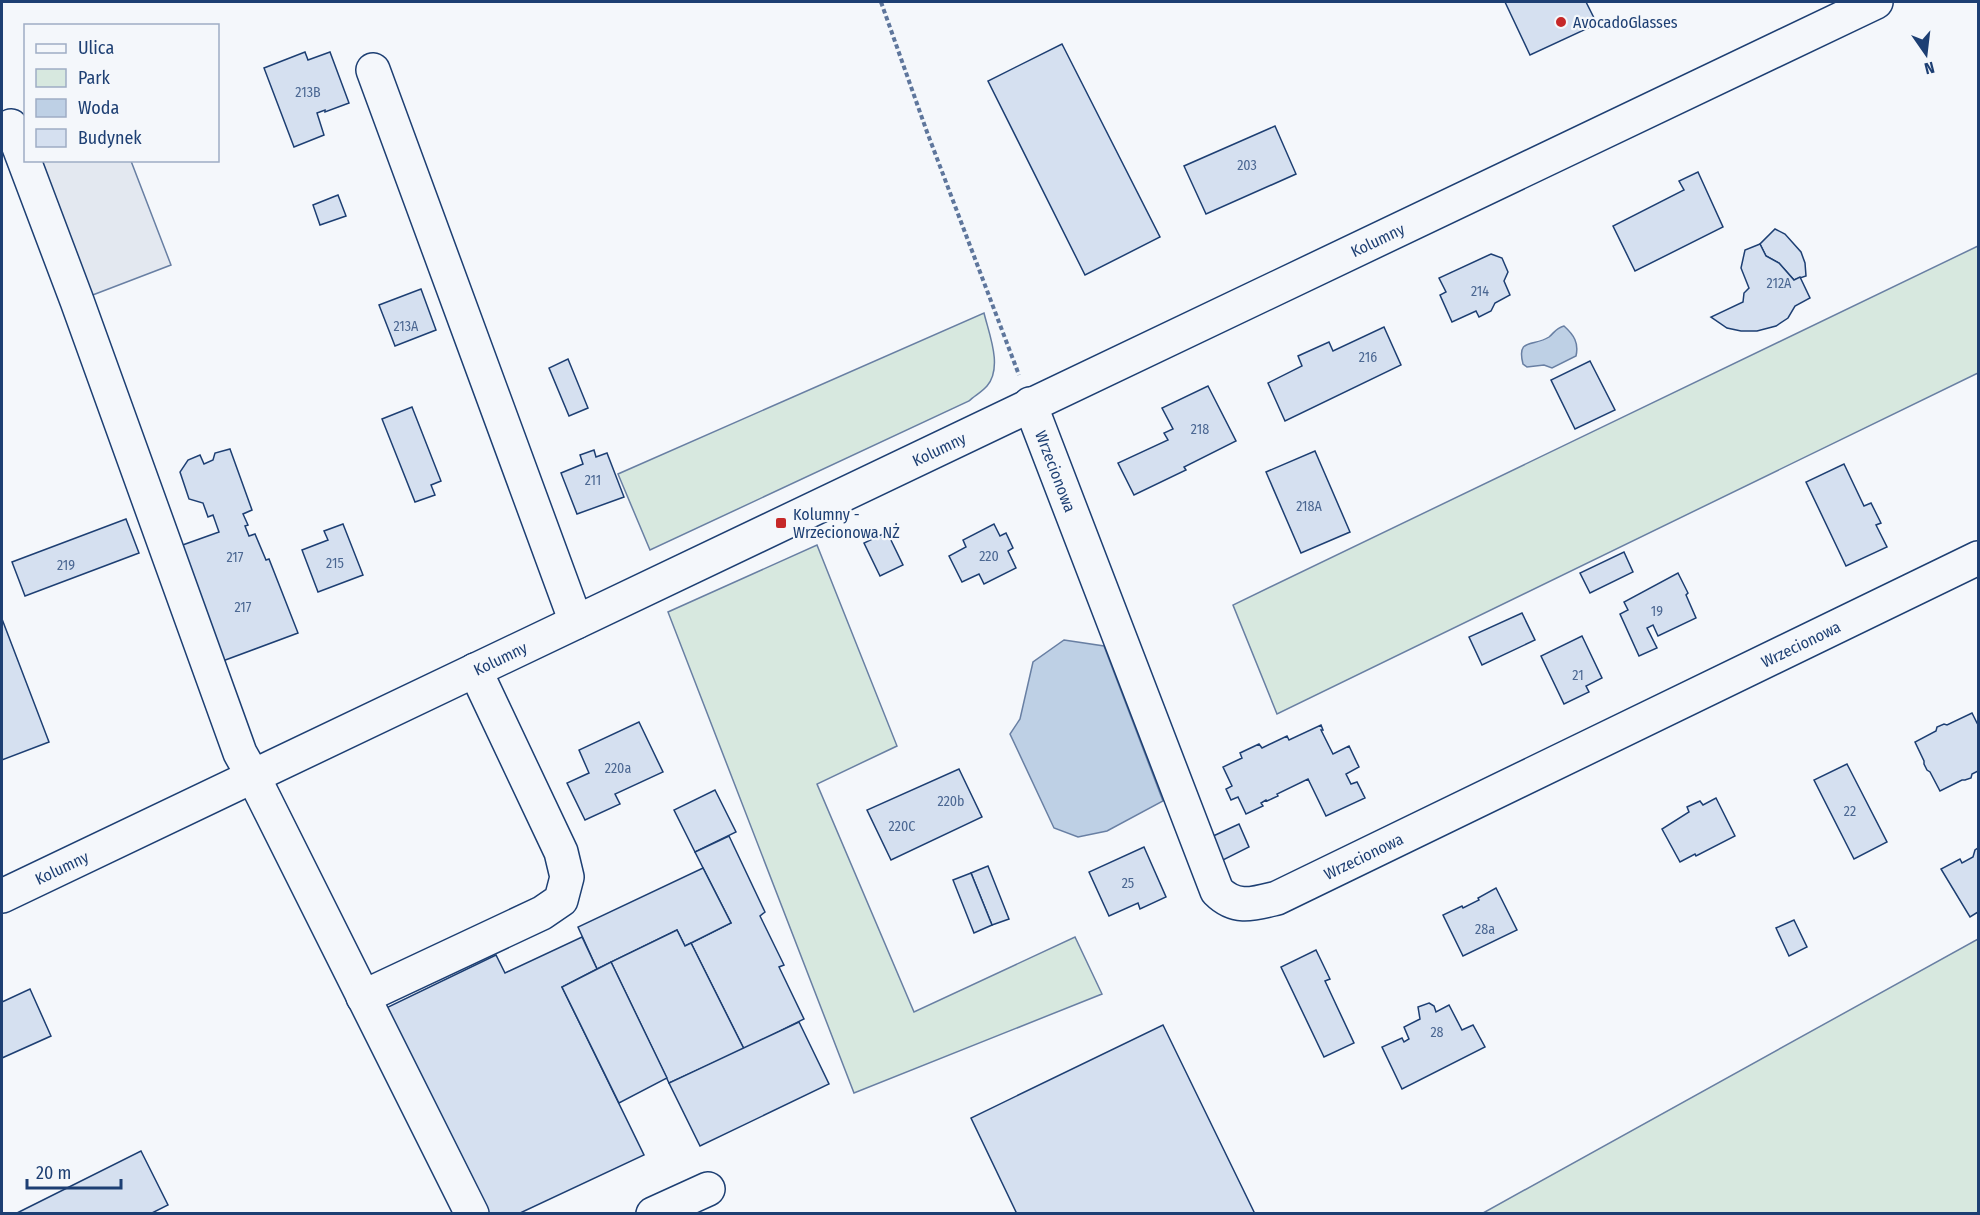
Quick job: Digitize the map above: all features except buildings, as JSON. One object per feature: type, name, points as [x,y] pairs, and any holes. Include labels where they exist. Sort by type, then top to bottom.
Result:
[{"type":"street","name":"Kolumny","points":[[2,896],[1876,2]]},
{"type":"street","points":[[373,70],[576,622]]},
{"type":"street","points":[[11,126],[24,161]]},
{"type":"street","points":[[25,162],[240,753],[472,1214]]},
{"type":"street","name":"Wrzecionowa","points":[[1030,404],[1216,891],[1225,900],[1238,904],[1254,904],[1277,898],[1978,558]]},
{"type":"street","points":[[363,997],[542,913],[561,900],[567,877],[561,852],[475,670]]},
{"type":"street","points":[[653,1214],[708,1189]]},
{"type":"path","points":[[881,2],[927,132],[1030,404]]},
{"type":"green space","points":[[1978,246],[1978,373],[1277,714],[1233,605]]},
{"type":"green space","points":[[984,313],[993,350],[994,370],[987,386],[969,401],[650,550],[618,474]]},
{"type":"green space","points":[[817,545],[897,746],[817,784],[914,1012],[1075,937],[1102,994],[854,1093],[668,612]]},
{"type":"green space","points":[[1978,939],[1978,1213],[1483,1213]]},
{"type":"shaded area","points":[[27,162],[131,162],[171,265],[77,301]]},
{"type":"water","points":[[1564,326],[1575,340],[1576,356],[1552,368],[1544,365],[1527,367],[1523,364],[1521,355],[1524,346],[1549,337]]},
{"type":"water","points":[[1064,640],[1104,646],[1163,801],[1107,831],[1078,837],[1054,828],[1010,734],[1020,719],[1033,662]]},
{"type":"place","name":"AvocadoGlasses","points":[[1561,22]]},
{"type":"place","name":"Kolumny - Wrzecionowa NŻ","points":[[781,523]]}]
